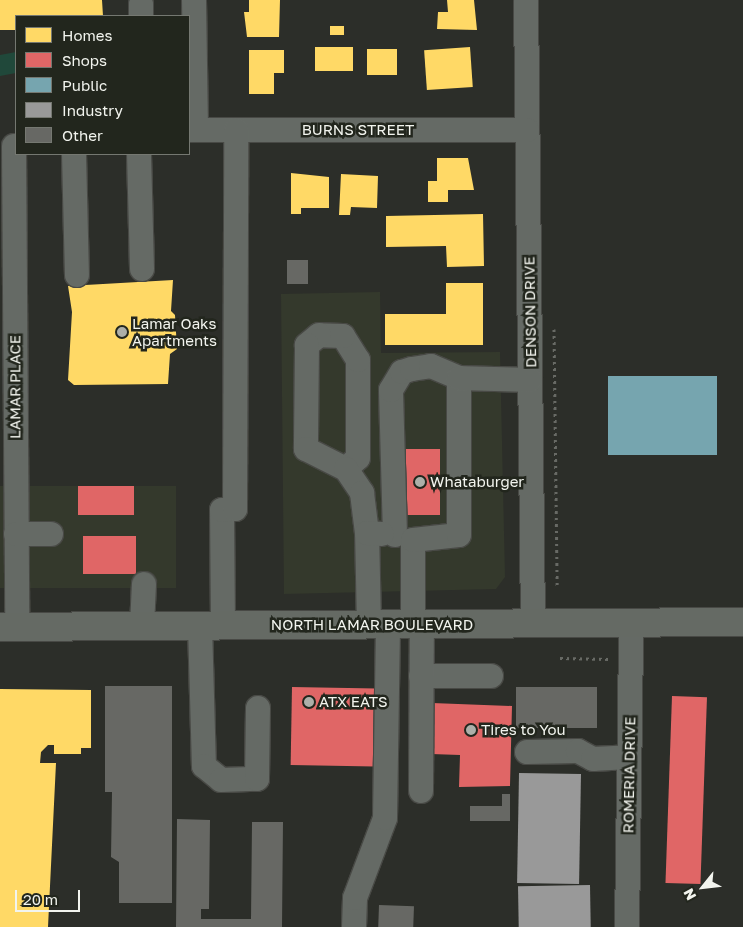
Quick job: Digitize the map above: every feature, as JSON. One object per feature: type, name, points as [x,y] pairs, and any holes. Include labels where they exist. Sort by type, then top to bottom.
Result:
[{"type":"main road","name":"NORTH LAMAR BOULEVARD","points":[[8,627],[743,622]]},
{"type":"street","points":[[192,130],[194,0]]},
{"type":"street","name":"DENSON DRIVE","points":[[526,0],[533,624]]},
{"type":"street","name":"BURNS STREET","points":[[192,130],[527,130]]},
{"type":"street","points":[[236,130],[234,509],[222,510],[212,625],[204,766],[221,780],[257,779],[258,708]]},
{"type":"street","name":"LAMAR PLACE","points":[[8,627],[16,534],[10,147]]},
{"type":"street","points":[[74,155],[77,274]]},
{"type":"street","points":[[139,155],[142,269]]},
{"type":"street","points":[[346,469],[358,458],[358,360],[343,336],[319,335],[307,345],[306,449],[346,469],[362,493],[367,533],[398,624],[421,676],[420,791]]},
{"type":"street","points":[[354,927],[355,898],[385,818],[404,538],[391,390],[402,372],[431,366],[459,378],[530,380]]},
{"type":"street","points":[[367,533],[404,538],[459,535],[459,378]]},
{"type":"street","points":[[16,534],[51,534]]},
{"type":"street","points":[[142,626],[144,584]]},
{"type":"street","name":"ROMERIA DRIVE","points":[[627,927],[631,623]]},
{"type":"street","points":[[421,676],[491,676]]},
{"type":"street","points":[[526,752],[578,751],[593,759],[629,757]]},
{"type":"path","points":[[560,658],[617,660]]},
{"type":"shaded area","points":[[15,52],[15,73],[0,76],[0,55]]},
{"type":"shaded area","points":[[380,292],[381,353],[500,352],[505,577],[496,589],[284,594],[281,294]]},
{"type":"shaded area","points":[[0,486],[176,486],[176,588],[0,588]]},
{"type":"building: Homes","points":[[0,0],[102,0],[103,15],[15,15],[15,30],[0,30]]},
{"type":"building: Homes","points":[[249,0],[280,0],[279,37],[247,37],[244,12],[249,12]]},
{"type":"building: Homes","points":[[447,0],[474,0],[477,30],[437,29],[438,12],[448,12]]},
{"type":"building: Homes","points":[[330,26],[344,26],[344,35],[330,35]]},
{"type":"building: Homes","points":[[315,47],[353,47],[353,71],[315,71]]},
{"type":"building: Homes","points":[[470,47],[473,87],[427,90],[424,50]]},
{"type":"building: Homes","points":[[367,49],[397,49],[397,75],[367,75]]},
{"type":"building: Homes","points":[[249,50],[284,50],[284,73],[274,73],[274,94],[249,94]]},
{"type":"building: Homes","points":[[437,158],[468,158],[474,190],[448,190],[448,202],[428,202],[428,181],[437,181]]},
{"type":"building: Homes","points":[[291,173],[329,177],[329,208],[301,208],[301,214],[291,214]]},
{"type":"building: Homes","points":[[341,174],[378,176],[377,208],[351,207],[350,215],[339,215]]},
{"type":"building: Homes","points":[[483,214],[484,266],[447,267],[446,246],[386,247],[386,216]]},
{"type":"building: Homes","name":"Lamar Oaks Apartments","points":[[173,280],[171,311],[175,315],[177,349],[170,354],[168,384],[74,385],[68,380],[72,312],[68,286]]},
{"type":"building: Homes","points":[[446,283],[483,283],[483,345],[385,345],[385,314],[446,314]]},
{"type":"building: Homes","points":[[0,689],[91,690],[91,748],[81,748],[81,754],[54,754],[54,745],[48,745],[41,752],[40,763],[56,763],[48,927],[0,927]]},
{"type":"building: Shops","name":"Whataburger","points":[[399,449],[440,449],[440,515],[399,515]]},
{"type":"building: Shops","points":[[78,486],[134,486],[134,515],[78,515]]},
{"type":"building: Shops","points":[[83,536],[136,536],[136,574],[83,574]]},
{"type":"building: Shops","points":[[292,687],[376,688],[375,766],[291,765]]},
{"type":"building: Shops","points":[[672,696],[707,697],[700,884],[665,883]]},
{"type":"building: Shops","name":"Tires to You","points":[[432,703],[512,706],[510,786],[459,787],[460,755],[431,754]]},
{"type":"building: Public","points":[[608,376],[717,376],[717,455],[608,455]]},
{"type":"building: Industry","points":[[519,773],[581,774],[579,884],[517,883]]},
{"type":"building: Industry","points":[[590,885],[591,927],[519,927],[518,886]]},
{"type":"building: Other","points":[[287,260],[308,260],[308,284],[287,284]]},
{"type":"building: Other","points":[[105,686],[172,686],[172,903],[119,903],[119,862],[111,857],[112,792],[105,792]]},
{"type":"building: Other","points":[[516,687],[597,687],[597,728],[516,728]]},
{"type":"building: Other","points":[[502,794],[510,794],[510,821],[470,821],[470,806],[502,806]]},
{"type":"building: Other","points":[[177,819],[210,820],[209,909],[201,909],[201,919],[251,919],[252,822],[283,822],[282,927],[176,927]]},
{"type":"building: Other","points":[[379,905],[414,906],[413,927],[378,927]]},
{"type":"place","name":"Lamar Oaks Apartments","points":[[122,332]]},
{"type":"place","name":"Whataburger","points":[[420,482]]},
{"type":"place","name":"ATX EATS","points":[[309,702]]},
{"type":"place","name":"Tires to You","points":[[471,730]]}]
